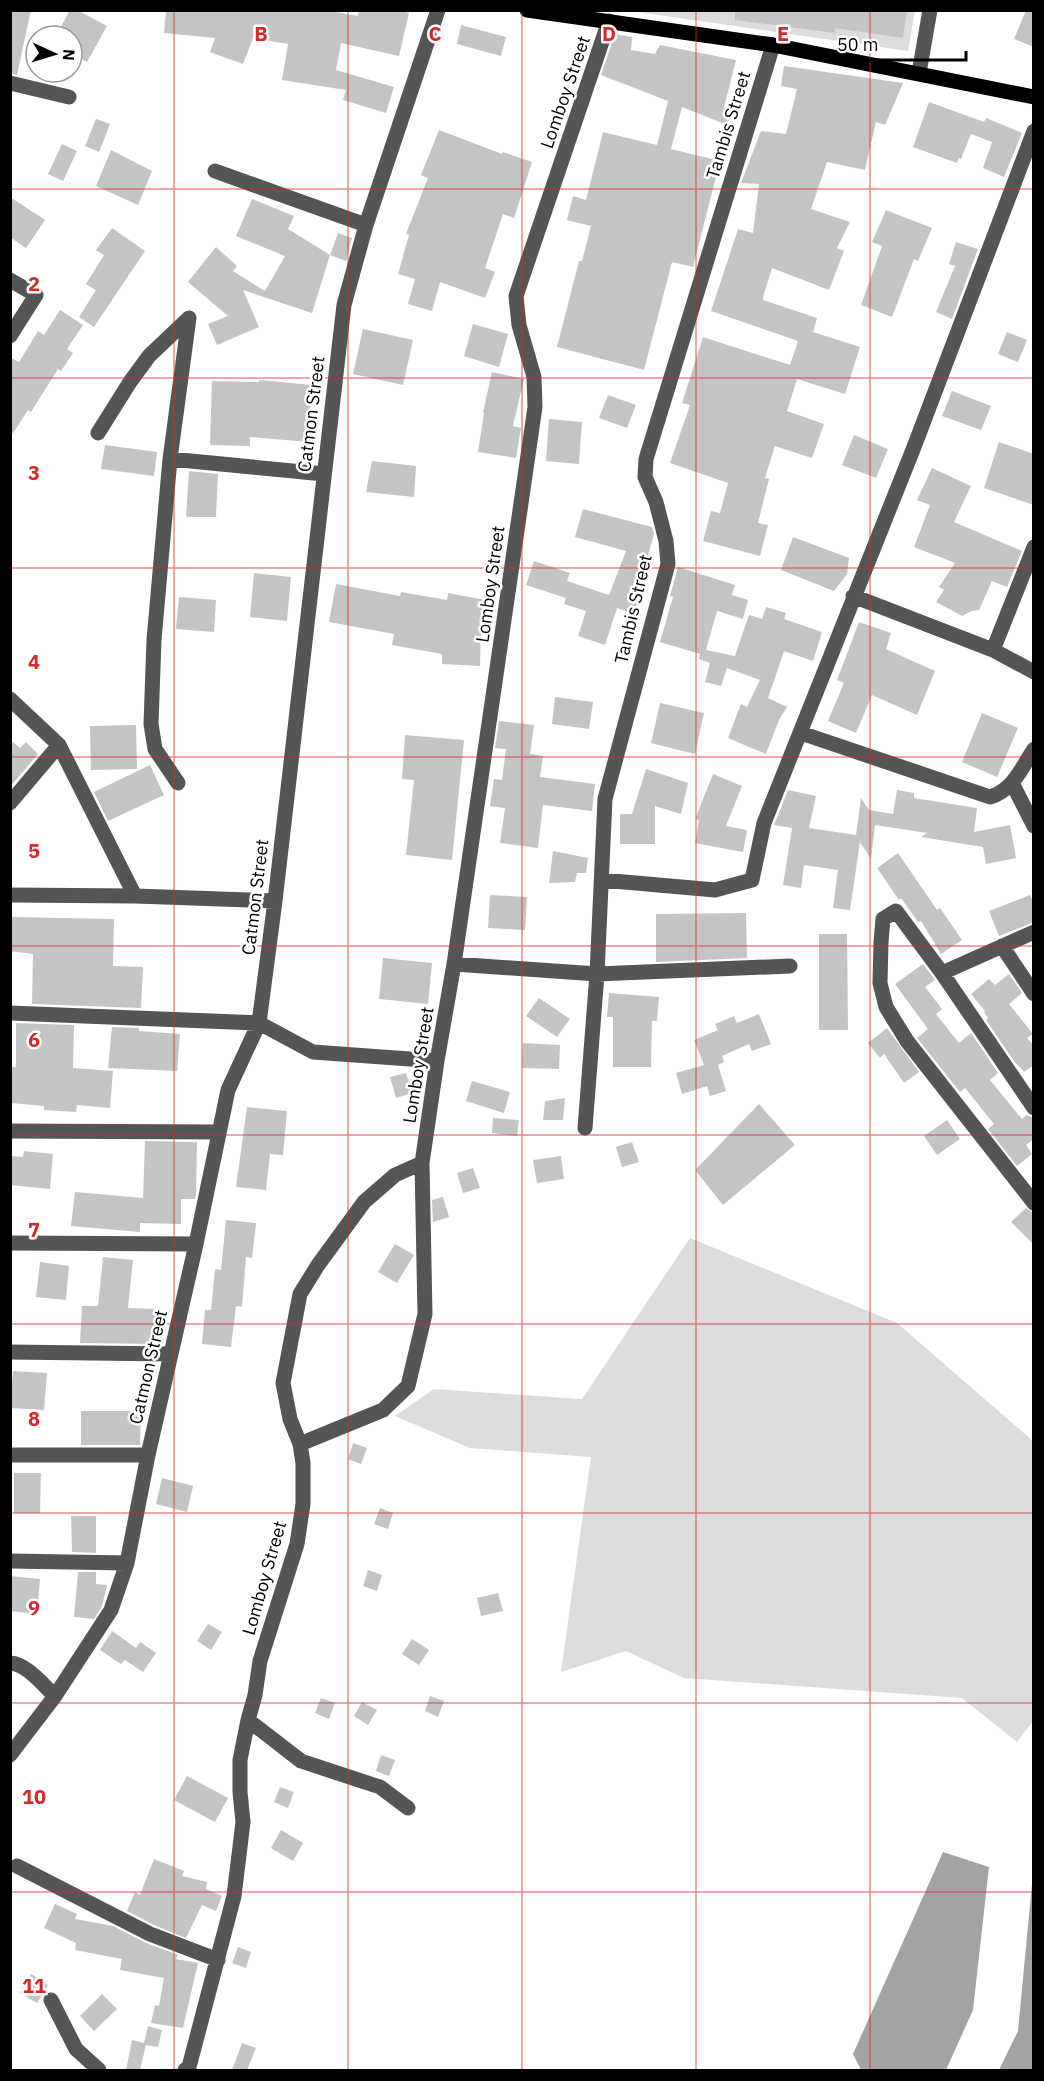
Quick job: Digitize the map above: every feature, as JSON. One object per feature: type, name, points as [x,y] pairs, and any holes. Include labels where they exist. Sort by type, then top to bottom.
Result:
[{"type":"main road","points":[[527,10],[773,45],[1034,96]]},
{"type":"street","name":"Catmon Street","points":[[10,1755],[55,1696],[111,1610],[127,1563],[148,1455],[228,1090],[259,1023],[344,305],[366,225],[438,10]]},
{"type":"street","points":[[920,73],[930,10]]},
{"type":"street","name":"Lomboy Street","points":[[187,2069],[234,1896],[243,1822],[240,1760],[255,1695],[260,1660],[297,1544],[303,1504],[303,1463],[300,1444],[290,1419],[283,1383],[300,1294],[364,1202],[395,1175],[422,1163],[436,1061],[454,964],[536,407],[534,377],[519,325],[516,296],[609,21]]},
{"type":"street","name":"Tambis Street","points":[[585,1128],[597,974],[605,799],[668,564],[666,541],[656,502],[645,477],[646,459],[773,45]]},
{"type":"street","points":[[10,83],[69,97]]},
{"type":"street","points":[[602,880],[715,890],[752,880],[764,824],[914,447],[1034,131]]},
{"type":"street","points":[[215,171],[366,225]]},
{"type":"street","points":[[10,280],[36,295],[10,336]]},
{"type":"street","points":[[98,433],[149,356],[189,318],[170,459],[154,640],[151,724],[155,749],[178,783]]},
{"type":"street","points":[[170,459],[324,474]]},
{"type":"street","points":[[993,651],[1034,547]]},
{"type":"street","points":[[853,596],[993,651],[1034,672]]},
{"type":"street","points":[[10,699],[59,745],[135,896]]},
{"type":"street","points":[[801,732],[990,798],[1002,794],[1012,783],[1034,749]]},
{"type":"street","points":[[10,803],[59,745]]},
{"type":"street","points":[[1012,783],[1034,826]]},
{"type":"street","points":[[10,895],[135,896],[275,901]]},
{"type":"street","points":[[1034,1108],[896,911],[883,919],[880,983],[886,1007],[907,1041],[1034,1203]]},
{"type":"street","points":[[942,974],[1034,932]]},
{"type":"street","points":[[1002,946],[1034,994]]},
{"type":"street","points":[[454,964],[597,974],[790,966]]},
{"type":"street","points":[[10,1013],[259,1023],[313,1052],[436,1061]]},
{"type":"street","points":[[10,1131],[219,1132]]},
{"type":"street","points":[[300,1444],[383,1410],[408,1386],[425,1314],[422,1163]]},
{"type":"street","points":[[10,1243],[196,1244]]},
{"type":"street","points":[[10,1352],[171,1354]]},
{"type":"street","points":[[10,1455],[148,1455]]},
{"type":"street","points":[[10,1561],[127,1563]]},
{"type":"street","points":[[10,1663],[15,1663],[31,1674],[55,1696]]},
{"type":"street","points":[[248,1720],[301,1761],[380,1787],[408,1808]]},
{"type":"street","points":[[18,1866],[150,1934],[218,1960]]},
{"type":"street","points":[[51,2000],[76,2049],[99,2070]]},
{"type":"shaded area","points":[[630,11],[915,11],[908,51]]},
{"type":"shaded area","points":[[690,1238],[897,1323],[1033,1441],[1033,1721],[1017,1742],[962,1698],[684,1678],[626,1651],[561,1672],[591,1457],[470,1448],[395,1416],[434,1389],[582,1399]]},
{"type":"shaded area","points":[[943,1852],[989,1867],[973,2010],[946,2070],[861,2070],[853,2054]]},
{"type":"shaded area","points":[[1033,1873],[1033,2070],[999,2070],[1018,2031]]},
{"type":"building","points":[[10,10],[31,10],[28,24],[24,24],[24,42],[17,75],[10,73]]},
{"type":"building","points":[[70,10],[77,10],[107,26],[87,62],[84,60],[84,24],[62,24]]},
{"type":"building","points":[[166,10],[325,10],[358,16],[359,10],[399,10],[409,13],[399,56],[341,43],[336,70],[394,87],[386,113],[343,100],[346,90],[282,80],[288,44],[253,38],[243,64],[210,52],[215,38],[164,33]]},
{"type":"building","points":[[735,10],[907,10],[903,38],[835,28],[835,33],[735,20]]},
{"type":"building","points":[[1026,10],[1034,10],[1034,47],[1014,39]]},
{"type":"building","points":[[461,25],[506,37],[501,56],[457,44]]},
{"type":"building","points":[[615,34],[632,37],[631,50],[655,54],[660,45],[736,60],[724,107],[733,109],[727,125],[682,107],[671,149],[720,161],[693,267],[672,262],[644,370],[557,347],[579,261],[582,261],[591,226],[567,220],[573,196],[586,200],[603,132],[657,145],[668,101],[601,75]]},
{"type":"building","points":[[784,66],[903,83],[885,125],[876,122],[865,170],[827,162],[811,209],[850,222],[837,248],[844,251],[829,290],[772,268],[763,297],[763,300],[817,318],[813,332],[860,347],[845,394],[797,379],[787,411],[824,424],[812,458],[775,446],[765,478],[769,479],[758,523],[768,525],[760,556],[703,541],[711,511],[720,513],[728,483],[670,463],[690,405],[682,403],[703,337],[790,365],[798,341],[711,311],[738,229],[753,233],[759,184],[741,183],[761,131],[786,134],[797,89],[781,86]]},
{"type":"building","points":[[929,102],[984,122],[986,118],[1022,133],[1004,177],[983,168],[992,142],[971,134],[961,159],[959,158],[957,163],[913,147]]},
{"type":"building","points":[[96,119],[110,124],[99,152],[85,146]]},
{"type":"building","points":[[439,130],[502,154],[503,152],[532,162],[514,218],[503,214],[485,268],[495,272],[485,298],[440,282],[432,311],[408,304],[415,279],[398,274],[409,235],[406,234],[428,178],[421,175]]},
{"type":"building","points":[[62,144],[77,151],[63,181],[48,174]]},
{"type":"building","points":[[111,150],[152,171],[138,205],[96,186]]},
{"type":"building","points":[[10,197],[45,220],[26,248],[10,237]]},
{"type":"building","points":[[252,199],[294,216],[288,229],[330,255],[312,313],[243,290],[259,327],[217,345],[208,324],[228,316],[188,282],[216,247],[237,266],[233,271],[265,291],[285,256],[236,236]]},
{"type":"building","points":[[886,210],[932,228],[918,261],[914,259],[892,317],[861,305],[882,246],[872,242]]},
{"type":"building","points":[[112,228],[145,251],[94,327],[79,317],[96,290],[86,284],[104,255],[96,250]]},
{"type":"building","points":[[338,233],[352,238],[346,261],[330,255]]},
{"type":"building","points":[[956,242],[978,249],[952,319],[936,312],[955,266],[949,264]]},
{"type":"building","points":[[60,310],[83,325],[67,349],[73,353],[61,371],[58,369],[31,412],[28,410],[10,438],[10,357],[19,362],[38,331],[44,335]]},
{"type":"building","points":[[473,324],[508,334],[499,367],[464,356]]},
{"type":"building","points":[[363,329],[413,340],[403,385],[353,374]]},
{"type":"building","points":[[1007,332],[1027,340],[1018,362],[998,354]]},
{"type":"building","points":[[492,372],[524,379],[513,426],[521,428],[516,458],[478,452],[483,412]]},
{"type":"building","points":[[259,380],[312,385],[308,442],[250,437],[250,446],[210,445],[212,381],[259,382]]},
{"type":"building","points":[[952,391],[991,406],[981,430],[942,416]]},
{"type":"building","points":[[608,395],[636,405],[627,428],[599,418]]},
{"type":"building","points":[[549,419],[582,422],[579,464],[546,461]]},
{"type":"building","points":[[854,435],[888,449],[876,478],[842,465]]},
{"type":"building","points":[[999,442],[1034,454],[1034,505],[984,488]]},
{"type":"building","points":[[105,445],[157,452],[154,476],[101,469]]},
{"type":"building","points":[[372,461],[416,466],[414,497],[366,492]]},
{"type":"building","points":[[932,468],[971,486],[954,522],[1022,551],[1007,587],[992,581],[979,610],[962,616],[936,602],[944,590],[939,587],[955,563],[914,547],[930,505],[917,500]]},
{"type":"building","points":[[189,471],[218,474],[216,517],[186,517]]},
{"type":"building","points":[[583,509],[652,527],[654,534],[642,576],[647,578],[633,614],[617,608],[605,645],[578,636],[586,611],[564,604],[566,598],[526,585],[534,561],[570,573],[567,581],[609,595],[626,551],[575,537]]},
{"type":"building","points":[[793,537],[849,558],[847,574],[834,591],[781,570]]},
{"type":"building","points":[[678,567],[735,585],[732,595],[748,600],[743,619],[717,611],[706,650],[735,656],[749,615],[762,619],[766,607],[786,613],[784,619],[822,632],[813,661],[784,651],[768,698],[787,707],[779,720],[766,754],[728,738],[741,704],[747,707],[760,680],[727,668],[721,686],[705,682],[710,663],[699,659],[700,654],[660,642],[673,597],[670,596]]},
{"type":"building","points":[[254,573],[291,577],[287,621],[250,617]]},
{"type":"building","points":[[336,584],[400,596],[401,592],[447,600],[448,593],[486,600],[481,627],[480,666],[442,664],[442,654],[392,645],[394,634],[329,622]]},
{"type":"building","points":[[179,597],[216,600],[214,632],[176,629]]},
{"type":"building","points":[[859,622],[891,633],[886,649],[935,671],[917,715],[872,695],[856,733],[828,721],[844,683],[837,680]]},
{"type":"building","points":[[555,697],[593,702],[589,729],[552,724]]},
{"type":"building","points":[[660,703],[704,713],[695,754],[651,743]]},
{"type":"building","points":[[982,713],[1018,728],[997,777],[962,762]]},
{"type":"building","points":[[499,721],[534,725],[530,754],[543,756],[540,777],[595,784],[592,811],[543,805],[538,848],[500,843],[505,808],[490,806],[494,779],[502,780],[506,749],[495,748]]},
{"type":"building","points":[[136,725],[137,769],[91,770],[90,726]]},
{"type":"building","points":[[405,735],[464,740],[452,860],[406,855],[414,780],[402,779]]},
{"type":"building","points":[[10,740],[20,748],[26,742],[38,754],[10,787]]},
{"type":"building","points":[[150,765],[164,795],[108,821],[94,792]]},
{"type":"building","points":[[646,769],[688,783],[681,814],[655,806],[655,844],[620,844],[620,814],[632,814]]},
{"type":"building","points":[[713,774],[742,786],[726,826],[747,830],[743,852],[695,843],[699,820],[695,819]]},
{"type":"building","points":[[788,790],[816,796],[809,828],[856,835],[861,798],[869,810],[893,814],[897,790],[914,793],[914,798],[977,808],[974,832],[1010,825],[1016,858],[986,864],[983,847],[921,837],[927,833],[875,825],[871,859],[860,842],[850,910],[833,908],[838,870],[804,865],[801,888],[783,885],[792,828],[774,825]]},
{"type":"building","points":[[553,851],[588,858],[586,873],[577,873],[575,882],[549,883]]},
{"type":"building","points":[[898,853],[937,910],[940,908],[962,940],[941,954],[921,921],[918,922],[901,898],[899,900],[877,868]]},
{"type":"building","points":[[490,895],[527,897],[525,930],[488,928]]},
{"type":"building","points":[[1030,895],[1034,904],[1034,922],[999,936],[989,911]]},
{"type":"building","points":[[746,913],[747,958],[656,962],[656,914]]},
{"type":"building","points":[[10,917],[114,919],[113,966],[143,967],[141,1008],[32,1004],[33,954],[10,951]]},
{"type":"building","points":[[819,934],[847,934],[848,1030],[819,1030]]},
{"type":"building","points":[[383,958],[432,963],[428,1004],[379,999]]},
{"type":"building","points":[[923,964],[935,980],[925,987],[942,1009],[936,1014],[959,1043],[971,1033],[998,1073],[990,1080],[1022,1119],[1027,1115],[1034,1118],[1034,1139],[1026,1145],[1032,1154],[1017,1166],[988,1129],[994,1124],[965,1088],[960,1092],[917,1038],[928,1029],[895,984]]},
{"type":"building","points":[[1009,974],[1022,993],[1009,1004],[1033,1034],[1027,1038],[1034,1046],[1034,1065],[1024,1072],[986,1020],[988,1018],[985,1011],[971,994],[989,979],[995,985]]},
{"type":"building","points":[[609,993],[659,997],[657,1021],[652,1021],[651,1067],[613,1067],[613,1017],[607,1017]]},
{"type":"building","points":[[539,998],[570,1019],[557,1037],[526,1016]]},
{"type":"building","points":[[759,1014],[771,1044],[752,1051],[749,1044],[722,1056],[724,1062],[718,1065],[726,1091],[710,1096],[707,1086],[682,1094],[676,1073],[704,1065],[694,1040],[718,1030],[715,1024],[734,1016],[737,1023]]},
{"type":"building","points":[[16,1023],[74,1025],[73,1068],[113,1071],[110,1108],[77,1105],[76,1112],[44,1110],[44,1106],[10,1103],[12,1067],[16,1067]]},
{"type":"building","points":[[112,1027],[180,1034],[177,1071],[108,1068]]},
{"type":"building","points":[[887,1028],[919,1072],[904,1083],[884,1054],[880,1058],[868,1043]]},
{"type":"building","points":[[523,1043],[560,1045],[559,1069],[522,1068]]},
{"type":"building","points":[[406,1073],[412,1093],[396,1098],[390,1077]]},
{"type":"building","points":[[472,1081],[510,1092],[504,1113],[466,1101]]},
{"type":"building","points":[[565,1098],[563,1120],[543,1120],[545,1101]]},
{"type":"building","points":[[759,1104],[795,1145],[723,1205],[695,1170]]},
{"type":"building","points":[[247,1107],[287,1111],[283,1155],[270,1154],[266,1190],[236,1187]]},
{"type":"building","points":[[493,1118],[519,1120],[517,1136],[492,1133]]},
{"type":"building","points":[[947,1120],[960,1139],[937,1155],[924,1136]]},
{"type":"building","points":[[145,1141],[197,1142],[196,1195],[195,1199],[181,1199],[181,1224],[140,1223],[140,1232],[71,1226],[75,1192],[143,1198]]},
{"type":"building","points":[[632,1142],[639,1162],[622,1167],[616,1147]]},
{"type":"building","points":[[24,1151],[53,1154],[50,1189],[10,1185],[10,1156],[23,1157]]},
{"type":"building","points":[[561,1156],[564,1179],[537,1183],[533,1160]]},
{"type":"building","points":[[473,1168],[480,1188],[463,1193],[457,1173]]},
{"type":"building","points":[[443,1197],[449,1217],[433,1222],[432,1200]]},
{"type":"building","points":[[1026,1208],[1034,1213],[1034,1245],[1011,1222]]},
{"type":"building","points":[[226,1220],[256,1223],[252,1258],[246,1257],[242,1307],[236,1306],[231,1347],[202,1344],[205,1310],[211,1310],[215,1269],[221,1270]]},
{"type":"building","points":[[395,1244],[414,1255],[397,1283],[378,1272]]},
{"type":"building","points":[[103,1257],[133,1260],[128,1308],[158,1309],[156,1344],[80,1343],[82,1306],[98,1306]]},
{"type":"building","points":[[40,1262],[69,1266],[66,1300],[36,1297]]},
{"type":"building","points":[[13,1371],[47,1373],[44,1410],[10,1408]]},
{"type":"building","points":[[81,1411],[141,1411],[140,1445],[81,1445]]},
{"type":"building","points":[[353,1443],[367,1448],[361,1464],[348,1459]]},
{"type":"building","points":[[14,1473],[41,1473],[40,1513],[14,1513]]},
{"type":"building","points":[[162,1478],[193,1486],[187,1512],[156,1504]]},
{"type":"building","points":[[380,1508],[393,1513],[388,1529],[374,1524]]},
{"type":"building","points":[[71,1516],[96,1516],[96,1553],[72,1552]]},
{"type":"building","points":[[368,1570],[382,1575],[377,1591],[363,1586]]},
{"type":"building","points":[[78,1572],[96,1572],[96,1584],[107,1585],[102,1606],[94,1619],[74,1617]]},
{"type":"building","points":[[10,1576],[40,1579],[37,1614],[10,1611]]},
{"type":"building","points":[[498,1593],[503,1611],[481,1616],[477,1598]]},
{"type":"building","points":[[208,1624],[222,1632],[211,1650],[197,1641]]},
{"type":"building","points":[[112,1631],[136,1648],[140,1642],[156,1653],[143,1672],[125,1660],[121,1664],[100,1650]]},
{"type":"building","points":[[412,1639],[429,1650],[419,1665],[402,1654]]},
{"type":"building","points":[[430,1696],[444,1701],[438,1717],[425,1711]]},
{"type":"building","points":[[321,1698],[335,1703],[329,1719],[315,1713]]},
{"type":"building","points":[[362,1702],[377,1710],[368,1725],[354,1716]]},
{"type":"building","points":[[381,1755],[395,1760],[389,1776],[376,1771]]},
{"type":"building","points":[[187,1776],[228,1798],[215,1822],[174,1800]]},
{"type":"building","points":[[280,1787],[294,1792],[288,1808],[274,1802]]},
{"type":"building","points":[[281,1830],[303,1843],[293,1861],[271,1848]]},
{"type":"building","points":[[154,1859],[184,1871],[182,1876],[207,1882],[206,1889],[222,1896],[216,1911],[202,1905],[186,1938],[127,1911],[135,1892],[140,1895]]},
{"type":"building","points":[[55,1904],[77,1914],[75,1919],[113,1926],[146,1943],[178,1955],[176,1959],[198,1963],[183,2028],[151,2023],[155,2005],[159,2006],[164,1978],[120,1970],[122,1959],[75,1950],[76,1943],[44,1928]]},
{"type":"building","points":[[238,1947],[251,1952],[246,1968],[232,1963]]},
{"type":"building","points":[[31,1974],[48,1985],[37,2003],[20,1993]]},
{"type":"building","points":[[102,1994],[117,2009],[94,2031],[80,2016]]},
{"type":"building","points":[[148,2026],[162,2030],[158,2047],[146,2045],[140,2070],[126,2070],[132,2040],[144,2043]]},
{"type":"building","points":[[242,2043],[256,2048],[247,2070],[232,2070]]}]
